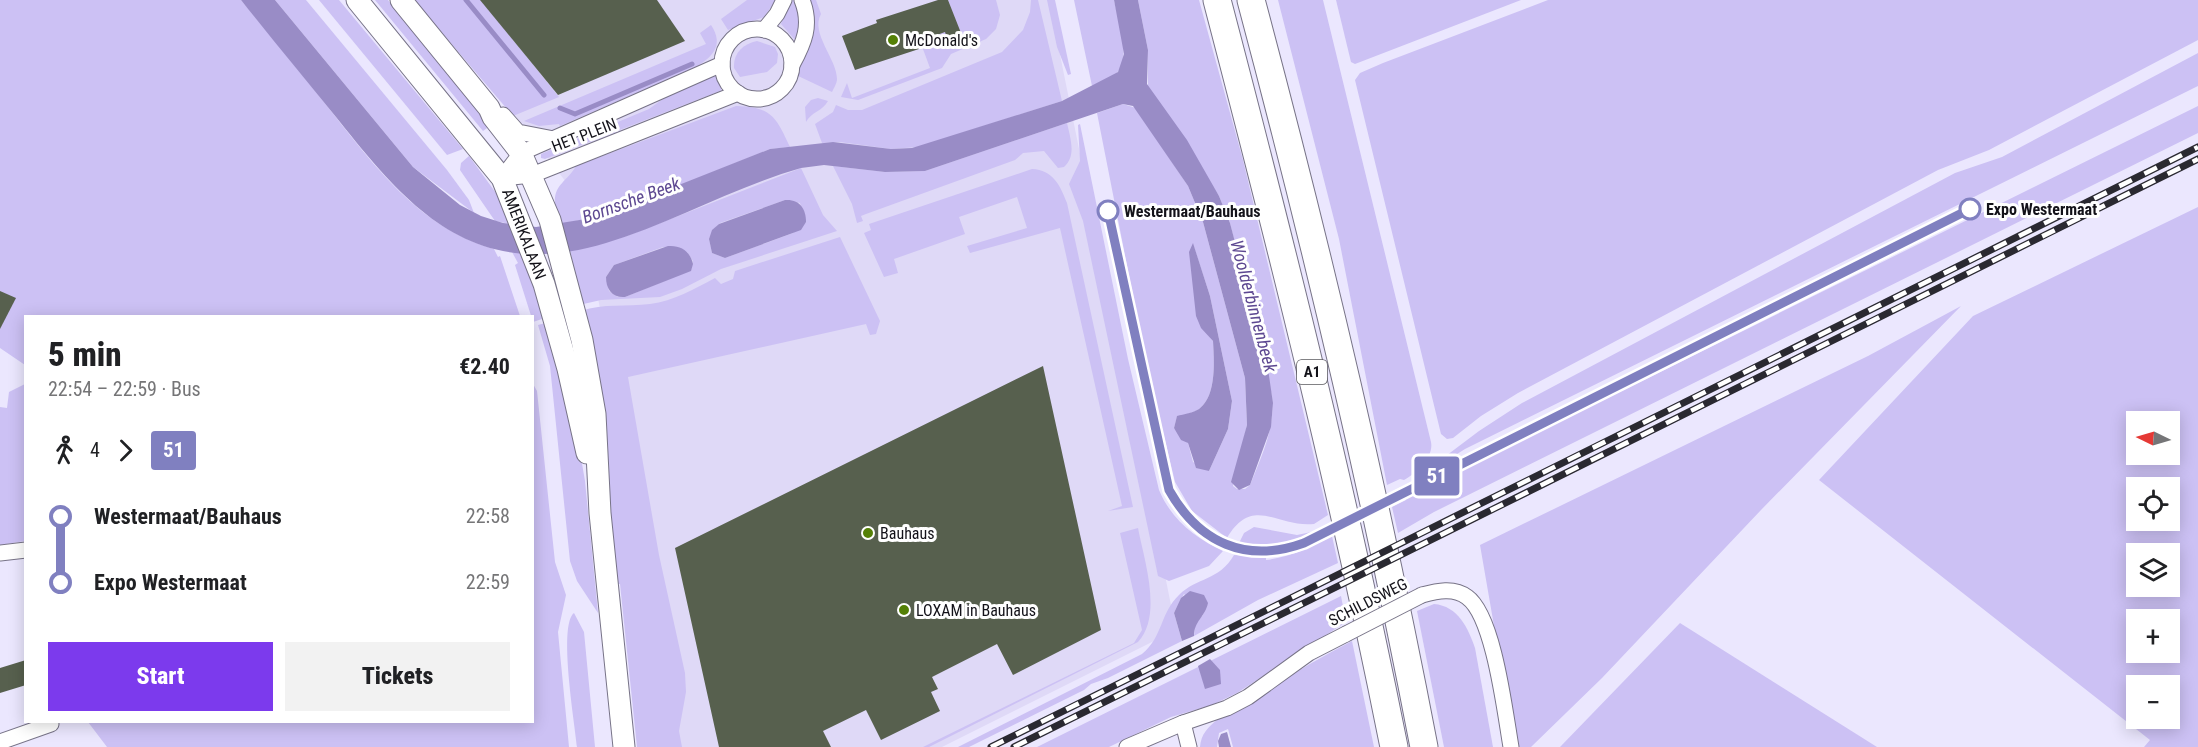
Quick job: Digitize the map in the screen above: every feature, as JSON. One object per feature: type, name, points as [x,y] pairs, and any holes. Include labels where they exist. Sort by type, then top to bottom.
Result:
[{"type":"highway","name":"A1","points":[[1217,0],[1309,358],[1374,645],[1394,747]]},
{"type":"highway","name":"A1","points":[[1251,0],[1372,492],[1424,747]]},
{"type":"main road","name":"AMERIKALAAN","points":[[357,0],[502,178],[535,258],[568,369],[600,513]]},
{"type":"main road","name":"AMERIKALAAN","points":[[401,0],[489,108],[493,117],[521,153],[550,220],[562,259],[595,414],[600,513],[624,747]]},
{"type":"street","points":[[764,30],[777,14],[784,0]]},
{"type":"street","points":[[792,65],[791,56],[783,41],[764,30],[746,31],[736,36],[726,49],[722,64],[728,82],[738,93],[756,99],[773,95],[785,84],[806,34],[806,14],[802,0]]},
{"type":"street","name":"HET PLEIN","points":[[502,178],[521,153],[722,64]]},
{"type":"street","name":"HET PLEIN","points":[[502,178],[532,175],[738,93]]},
{"type":"street","name":"HET PLEIN","points":[[489,108],[503,115],[518,132],[554,139]]},
{"type":"street","points":[[0,553],[24,550]]},
{"type":"street","name":"SCHILDSWEG","points":[[1127,747],[1238,703],[1309,653],[1422,595],[1442,591],[1459,593],[1468,597],[1480,610],[1488,632],[1511,747]]},
{"type":"street","points":[[1183,723],[1189,747]]},
{"type":"street","points":[[0,742],[51,724]]},
{"type":"shaded area","points":[[0,0],[241,0],[362,150],[400,191],[442,226],[494,249],[498,257],[500,256],[520,315],[24,315],[24,364],[0,348]]},
{"type":"shaded area","points":[[241,0],[275,0],[413,167],[460,205],[481,216],[503,223],[536,227],[598,217],[770,149],[833,142],[891,149],[912,148],[1062,101],[1118,72],[1124,54],[1114,0],[1138,0],[1148,50],[1147,84],[1187,140],[1219,196],[1230,223],[1268,369],[1273,403],[1271,427],[1250,485],[1239,490],[1231,482],[1247,425],[1245,378],[1203,222],[1188,186],[1133,106],[1123,104],[925,171],[885,172],[824,165],[801,168],[606,243],[559,253],[518,253],[482,245],[449,230],[419,208],[363,151]]},
{"type":"shaded area","points":[[275,0],[306,0],[447,170],[469,200],[474,213],[413,167]]},
{"type":"shaded area","points":[[319,0],[339,0],[463,149],[447,155]]},
{"type":"shaded area","points":[[375,0],[388,0],[491,125],[483,131]]},
{"type":"shaded area","points":[[414,0],[481,0],[559,97],[513,116]]},
{"type":"shaded area","points":[[427,0],[1049,0],[1176,630],[942,747],[668,747],[631,474],[589,250],[569,186]]},
{"type":"shaded area","points":[[747,0],[776,0],[764,17],[728,30],[721,19]]},
{"type":"shaded area","points":[[796,0],[800,20],[796,41],[781,24],[790,1]]},
{"type":"shaded area","points":[[809,0],[816,0],[821,14],[819,29],[821,38],[836,71],[837,81],[832,92],[796,75],[809,47],[813,31]]},
{"type":"shaded area","points":[[948,0],[996,0],[1000,15],[996,29],[986,39],[951,54],[942,68],[858,100],[841,97],[847,83],[852,98],[930,68],[920,41],[945,32],[960,32]]},
{"type":"shaded area","points":[[1031,0],[1038,0],[1062,101],[918,147],[891,149],[840,142],[822,143],[815,124],[833,112],[836,105],[848,110],[862,110],[1002,52],[1023,30],[1030,12]]},
{"type":"shaded area","points":[[1047,0],[1055,0],[1071,74],[1068,75],[1057,47]]},
{"type":"shaded area","points":[[1074,0],[1114,0],[1121,27],[1124,48],[1121,66],[1112,77],[1092,86]]},
{"type":"shaded area","points":[[1138,0],[1199,0],[1243,160],[1328,515],[1314,524],[1288,522],[1256,515],[1246,518],[1237,525],[1227,538],[1192,511],[1175,482],[1145,357],[1097,113],[1123,104],[1136,108],[1188,186],[1203,222],[1245,378],[1247,425],[1233,486],[1237,489],[1245,489],[1250,485],[1263,452],[1272,420],[1272,396],[1230,223],[1219,196],[1148,87],[1148,50]],"holes":[[[1193,244],[1210,296],[1232,401],[1228,429],[1209,471],[1193,462],[1188,443],[1174,428],[1177,417],[1197,410],[1205,403],[1212,387],[1213,341],[1208,335]]]},
{"type":"shaded area","points":[[1278,0],[1323,0],[1431,442],[1430,453],[1419,469],[1404,480],[1400,479],[1387,485],[1339,239]]},
{"type":"shaded area","points":[[1336,0],[1521,0],[1355,64],[1351,62]]},
{"type":"shaded area","points":[[1548,0],[2198,0],[2198,40],[1989,150],[1938,170],[1518,393],[1481,416],[1453,438],[1447,439],[1441,434],[1355,80],[1360,73],[1383,63]]},
{"type":"shaded area","points":[[711,25],[717,39],[714,51],[692,69],[560,126],[559,124],[539,126],[524,121],[706,44],[700,33]]},
{"type":"shaded area","points":[[757,41],[775,47],[778,54],[777,63],[767,72],[740,77],[734,68],[735,58],[743,47]]},
{"type":"shaded area","points":[[2198,53],[2198,86],[1465,449],[1402,489],[1479,431],[1522,403],[1955,173],[2002,157]]},
{"type":"shaded area","points":[[714,74],[722,88],[720,91],[545,159],[541,158],[541,154],[649,109],[682,85]]},
{"type":"shaded area","points":[[818,98],[828,101],[806,122],[805,107],[811,100]]},
{"type":"shaded area","points":[[736,106],[758,109],[771,116],[781,128],[790,147],[770,149],[608,214],[562,224],[557,214],[555,197],[560,186],[576,166]]},
{"type":"shaded area","points":[[2198,106],[2198,133],[1434,512],[1398,533],[1392,507],[1406,500],[1405,498]]},
{"type":"shaded area","points":[[1067,123],[1071,152],[1068,163],[1064,167],[1058,168],[1044,151],[1023,153],[1015,160],[861,216],[863,221],[857,223],[852,204],[833,166],[885,172],[925,171]]},
{"type":"shaded area","points":[[1080,124],[1128,359],[1159,490],[1170,510],[1185,527],[1223,551],[1209,566],[1169,581],[1158,576],[1083,221],[1069,184],[1080,161],[1078,125]]},
{"type":"shaded area","points":[[469,156],[504,204],[507,209],[503,211],[510,224],[495,221],[460,170],[461,163]]},
{"type":"shaded area","points":[[801,168],[823,215],[837,231],[721,269],[682,289],[660,297],[601,300],[579,305],[569,266],[573,264],[570,251],[627,236]],"holes":[[[785,200],[800,203],[806,222],[793,233],[725,258],[712,253],[709,239],[713,230],[720,223]],[[663,247],[687,252],[693,261],[691,270],[625,297],[618,297],[609,291],[606,277],[614,265]]]},
{"type":"shaded area","points":[[1032,169],[1050,175],[1062,190],[1067,203],[1133,507],[1108,511],[1122,506],[1060,228],[970,253],[967,246],[1027,228],[1017,197],[959,217],[965,234],[894,259],[898,273],[884,277],[864,233],[871,230],[869,224]]},
{"type":"shaded area","points":[[785,200],[795,201],[803,209],[806,222],[801,230],[725,258],[712,253],[709,239],[712,230],[719,224]]},
{"type":"shaded area","points":[[2198,207],[2198,747],[2144,747],[2150,740],[2136,729],[2180,729],[2180,675],[2126,675],[2126,721],[1819,480],[1973,316]]},
{"type":"shaded area","points":[[840,237],[880,321],[876,334],[870,335],[866,324],[628,377],[659,555],[685,673],[686,692],[679,731],[682,747],[637,747],[620,584],[618,584],[581,311],[598,307],[650,304],[667,300],[715,278],[721,284],[733,279],[735,271]]},
{"type":"shaded area","points":[[1193,243],[1210,296],[1232,401],[1228,429],[1209,471],[1196,468],[1188,443],[1181,440],[1174,428],[1177,416],[1199,409],[1205,403],[1212,387],[1213,341],[1201,328],[1196,316],[1189,252]]},
{"type":"shaded area","points":[[668,246],[681,248],[687,252],[692,259],[691,271],[625,297],[611,292],[606,277],[614,265]]},
{"type":"shaded area","points":[[512,252],[523,253],[548,317],[534,322],[534,315],[531,315],[515,265],[518,263]]},
{"type":"shaded area","points":[[1961,306],[1761,510],[1602,678],[1531,747],[1515,747],[1480,545],[1868,356]]},
{"type":"shaded area","points":[[549,322],[576,429],[585,481],[598,613],[577,581],[570,561],[550,366],[538,325]]},
{"type":"shaded area","points":[[24,384],[24,541],[0,545],[0,407],[7,408],[9,392]]},
{"type":"shaded area","points":[[534,386],[537,391],[555,562],[566,595],[558,632],[569,747],[107,747],[89,723],[534,723]]},
{"type":"shaded area","points":[[1254,527],[1297,535],[1316,531],[1279,544],[1259,546],[1239,543],[1244,533]]},
{"type":"shaded area","points":[[1138,528],[1151,603],[1145,631],[1138,642],[929,747],[923,747],[1134,643],[1142,630],[1120,533]]},
{"type":"shaded area","points":[[1332,536],[1338,563],[1258,600],[1194,636],[1195,623],[1203,615],[1184,594],[1174,613],[1182,641],[1108,678],[1091,684],[1084,690],[969,747],[958,747],[1142,654],[1154,640],[1168,609],[1179,595],[1222,570],[1234,555],[1266,557],[1266,560],[1275,559],[1300,551]]},
{"type":"shaded area","points":[[1190,591],[1204,595],[1208,603],[1196,626],[1194,636],[1182,641],[1174,613],[1181,598]]},
{"type":"shaded area","points":[[1341,596],[1346,622],[1237,693],[1212,705],[1171,717],[1109,747],[1037,747]]},
{"type":"shaded area","points":[[1434,604],[1450,609],[1456,614],[1472,640],[1493,747],[1444,747],[1417,611]]},
{"type":"shaded area","points":[[574,613],[584,632],[595,747],[577,747],[567,655],[569,621]]},
{"type":"shaded area","points":[[1680,623],[1877,747],[1560,747]]},
{"type":"shaded area","points":[[1352,641],[1374,747],[1233,747],[1228,729],[1219,733],[1217,747],[1200,747],[1206,731],[1218,719]]},
{"type":"shaded area","points":[[1210,659],[1220,670],[1221,684],[1205,689],[1198,666]]},
{"type":"shaded area","points":[[1227,732],[1231,747],[1219,747],[1218,741],[1221,734]]},
{"type":"building","points":[[480,0],[657,0],[685,41],[558,95]]},
{"type":"building","points":[[938,0],[948,0],[961,33],[947,38],[945,32],[916,43],[919,49],[855,70],[842,36],[877,23],[876,20]]},
{"type":"building","points":[[0,291],[16,298],[0,329]]},
{"type":"building","points":[[1043,366],[1101,630],[1013,675],[997,644],[932,677],[938,689],[931,692],[940,711],[881,740],[866,710],[823,731],[831,747],[719,747],[675,548]]},
{"type":"building","points":[[24,661],[24,686],[0,693],[0,668]]},
{"type":"waterway","points":[[466,0],[544,95]]},
{"type":"waterway","points":[[560,108],[575,114],[692,64]]},
{"type":"railway","points":[[991,747],[2198,147]]},
{"type":"railway","points":[[1014,747],[2198,159]]},
{"type":"bus line","name":"51","points":[[1108,211],[1126,303],[1169,490],[1184,514],[1204,532],[1231,547],[1250,551],[1266,551],[1288,549],[1304,543],[1970,209]]},
{"type":"place","name":"McDonald's","points":[[893,40]]},
{"type":"place","name":"Expo Westermaat","points":[[1970,209]]},
{"type":"place","name":"Westermaat/Bauhaus","points":[[1108,211]]},
{"type":"place","name":"Bauhaus","points":[[868,533]]},
{"type":"place","name":"LOXAM in Bauhaus","points":[[904,610]]},
{"type":"water label","name":"Bornsche Beek","points":[[631,200]]},
{"type":"water label","name":"Woolderbinnenbeek","points":[[1254,306]]}]
